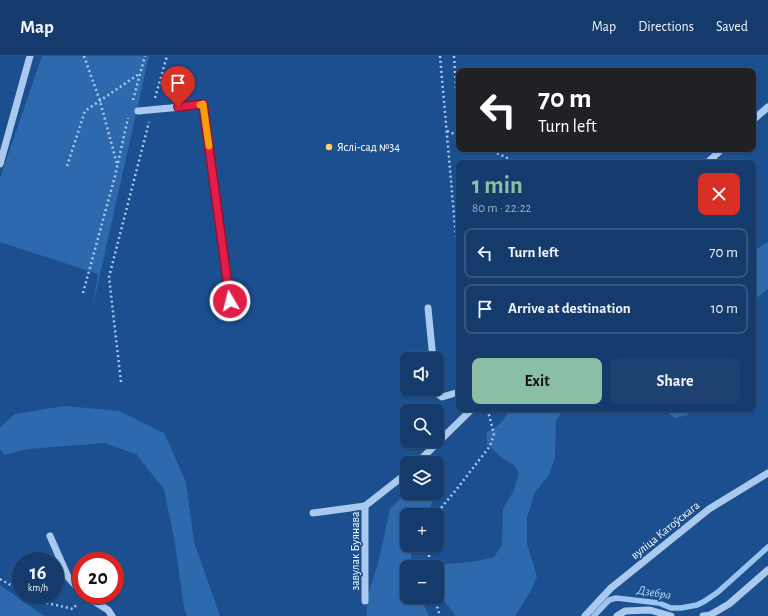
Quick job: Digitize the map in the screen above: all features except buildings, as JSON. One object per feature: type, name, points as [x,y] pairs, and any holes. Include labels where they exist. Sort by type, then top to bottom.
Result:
[{"type":"street","points":[[0,164],[30,56]]},
{"type":"street","points":[[138,111],[203,104],[230,301]]},
{"type":"street","points":[[756,117],[768,107]]},
{"type":"street","points":[[710,160],[719,152]]},
{"type":"street","points":[[428,308],[433,352]]},
{"type":"street","points":[[441,396],[442,397],[456,393]]},
{"type":"street","points":[[424,456],[469,412]]},
{"type":"street","name":"вуліца Катоўскага","points":[[585,616],[611,588],[709,509],[768,473]]},
{"type":"street","name":"завулак Буянава","points":[[366,601],[365,506],[400,478]]},
{"type":"street","points":[[313,513],[365,506]]},
{"type":"street","points":[[50,536],[68,577],[72,582]]},
{"type":"street","points":[[703,616],[710,615],[728,604],[768,570]]},
{"type":"street","points":[[99,604],[108,610],[112,616]]},
{"type":"street","points":[[617,616],[625,610],[650,610],[671,616]]},
{"type":"path","points":[[84,56],[100,101],[117,165]]},
{"type":"path","points":[[132,104],[145,56]]},
{"type":"path","points":[[121,382],[109,277],[167,56]]},
{"type":"path","points":[[440,56],[456,239]]},
{"type":"path","points":[[454,56],[456,91]]},
{"type":"path","points":[[67,166],[85,111],[139,74]]},
{"type":"path","points":[[83,293],[130,112]]},
{"type":"path","points":[[446,130],[456,135]]},
{"type":"path","points":[[494,152],[512,160]]},
{"type":"path","points":[[441,508],[490,446],[494,434],[487,412]]},
{"type":"path","points":[[0,579],[12,586]]},
{"type":"path","points":[[52,604],[73,609],[76,604]]},
{"type":"path","points":[[436,604],[440,616]]},
{"type":"shaded area","points":[[42,56],[149,56],[92,310],[98,274],[0,242],[0,178]]},
{"type":"shaded area","points":[[768,242],[768,289],[756,299],[756,249]]},
{"type":"shaded area","points":[[64,406],[120,411],[164,433],[186,482],[194,542],[220,616],[187,616],[184,608],[175,543],[164,489],[136,454],[104,443],[27,449],[5,455],[0,449],[0,427],[15,414]]},
{"type":"shaded area","points":[[508,412],[562,412],[556,420],[555,457],[549,475],[535,492],[527,517],[527,544],[537,577],[530,592],[515,616],[456,616],[444,601],[444,566],[446,564],[472,562],[494,557],[502,545],[503,509],[513,492],[519,474],[514,465],[502,458],[487,444],[487,432],[501,423]]},
{"type":"shaded area","points":[[666,412],[689,412],[688,415],[675,418]]},
{"type":"shaded area","points":[[400,499],[433,500],[430,508],[400,508],[400,552],[412,552],[411,560],[400,560],[400,604],[423,604],[429,616],[367,616],[367,597],[378,564],[390,509]]},
{"type":"shaded area","points":[[0,585],[12,593],[12,604],[26,604],[45,616],[0,616]]},
{"type":"waterway","name":"Дзебра","points":[[594,616],[609,600],[616,598],[659,603],[671,608],[697,605],[718,592],[768,547]]},
{"type":"slow traffic","points":[[200,105],[203,104],[209,146]]},
{"type":"place","name":"Яслі-сад №34","points":[[329,147]]},
{"type":"route","points":[[178,107],[203,104],[230,301]]}]
